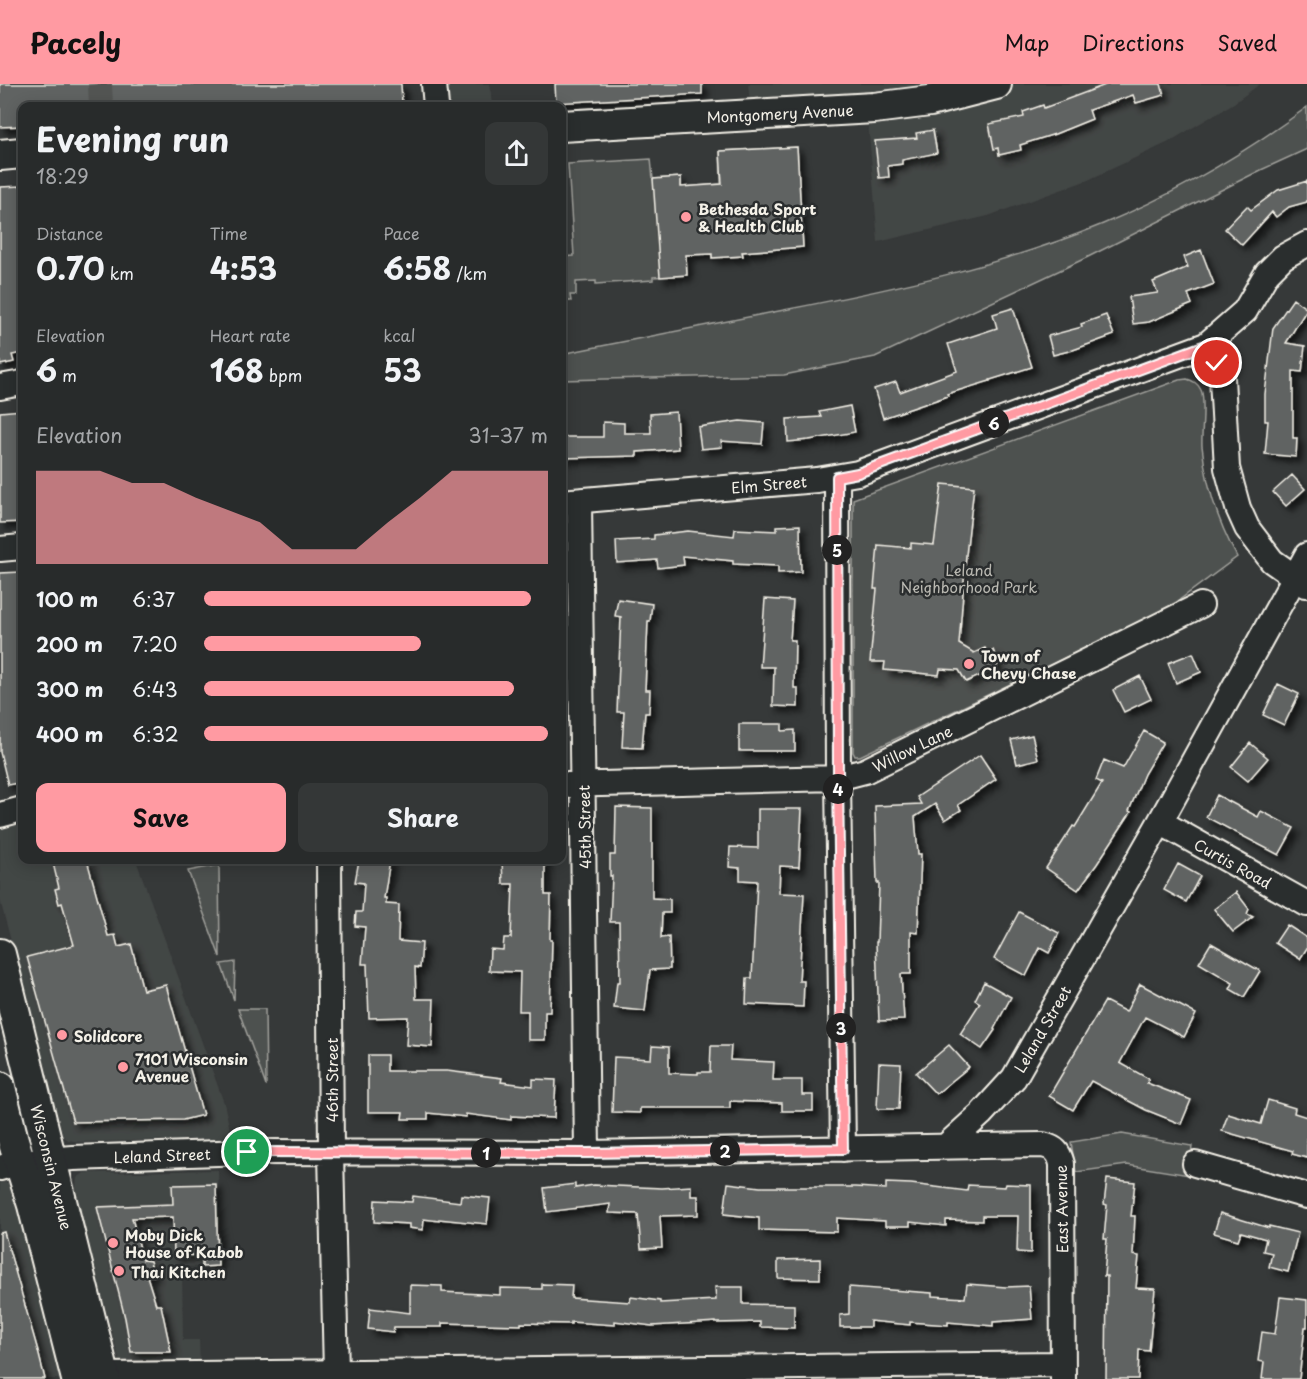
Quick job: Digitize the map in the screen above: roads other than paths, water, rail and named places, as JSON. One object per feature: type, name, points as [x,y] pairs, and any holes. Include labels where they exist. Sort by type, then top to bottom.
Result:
[{"type":"main road","name":"Montgomery Avenue","points":[[566,126],[874,108],[930,101],[996,84]]},
{"type":"main road","points":[[0,155],[18,153]]},
{"type":"main road","name":"Wisconsin Avenue","points":[[0,954],[50,1160],[95,1378]]},
{"type":"main road","name":"Wisconsin Avenue","points":[[0,1087],[7,1163],[33,1204],[95,1378]]},
{"type":"street","points":[[434,84],[436,102]]},
{"type":"street","points":[[1301,581],[1272,561],[1247,528],[1238,508],[1227,468],[1222,378],[1217,363],[1206,345],[1245,311],[1267,273],[1283,257],[1307,244]]},
{"type":"street","name":"Elm Street","points":[[570,501],[837,477],[858,473],[1206,345]]},
{"type":"street","points":[[0,387],[18,384]]},
{"type":"street","points":[[837,477],[843,1149]]},
{"type":"street","name":"45th Street","points":[[570,501],[572,785],[587,1153]]},
{"type":"street","points":[[0,549],[18,547]]},
{"type":"street","name":"Leland Street","points":[[7,1163],[247,1152],[587,1153],[947,1145],[981,1114],[1014,1078],[1301,581],[1307,555]]},
{"type":"street","name":"Willow Lane","points":[[572,785],[838,778],[865,771],[1200,605]]},
{"type":"street","points":[[0,814],[18,810]]},
{"type":"street","name":"Curtis Road","points":[[1160,822],[1307,903]]},
{"type":"street","name":"46th Street","points":[[329,864],[336,1373]]},
{"type":"street","name":"East Avenue","points":[[947,1145],[1042,1145],[1053,1148],[1060,1154],[1062,1164],[1063,1372]]},
{"type":"street","points":[[1195,1164],[1307,1196]]},
{"type":"street","points":[[95,1378],[336,1373],[470,1375],[1063,1372]]},
{"type":"tunnel","points":[[100,84],[101,102]]},
{"type":"place","name":"Bethesda Sport & Health Club","points":[[686,217]]},
{"type":"place","name":"Town of Chevy Chase","points":[[969,664]]},
{"type":"place","name":"Solidcore","points":[[62,1035]]},
{"type":"place","name":"7101 Wisconsin Avenue","points":[[123,1067]]},
{"type":"place","name":"Moby Dick House of Kabob","points":[[113,1243]]},
{"type":"place","name":"Thai Kitchen","points":[[119,1271]]},
{"type":"park label","name":"Leland Neighborhood Park","points":[[969,578]]}]
